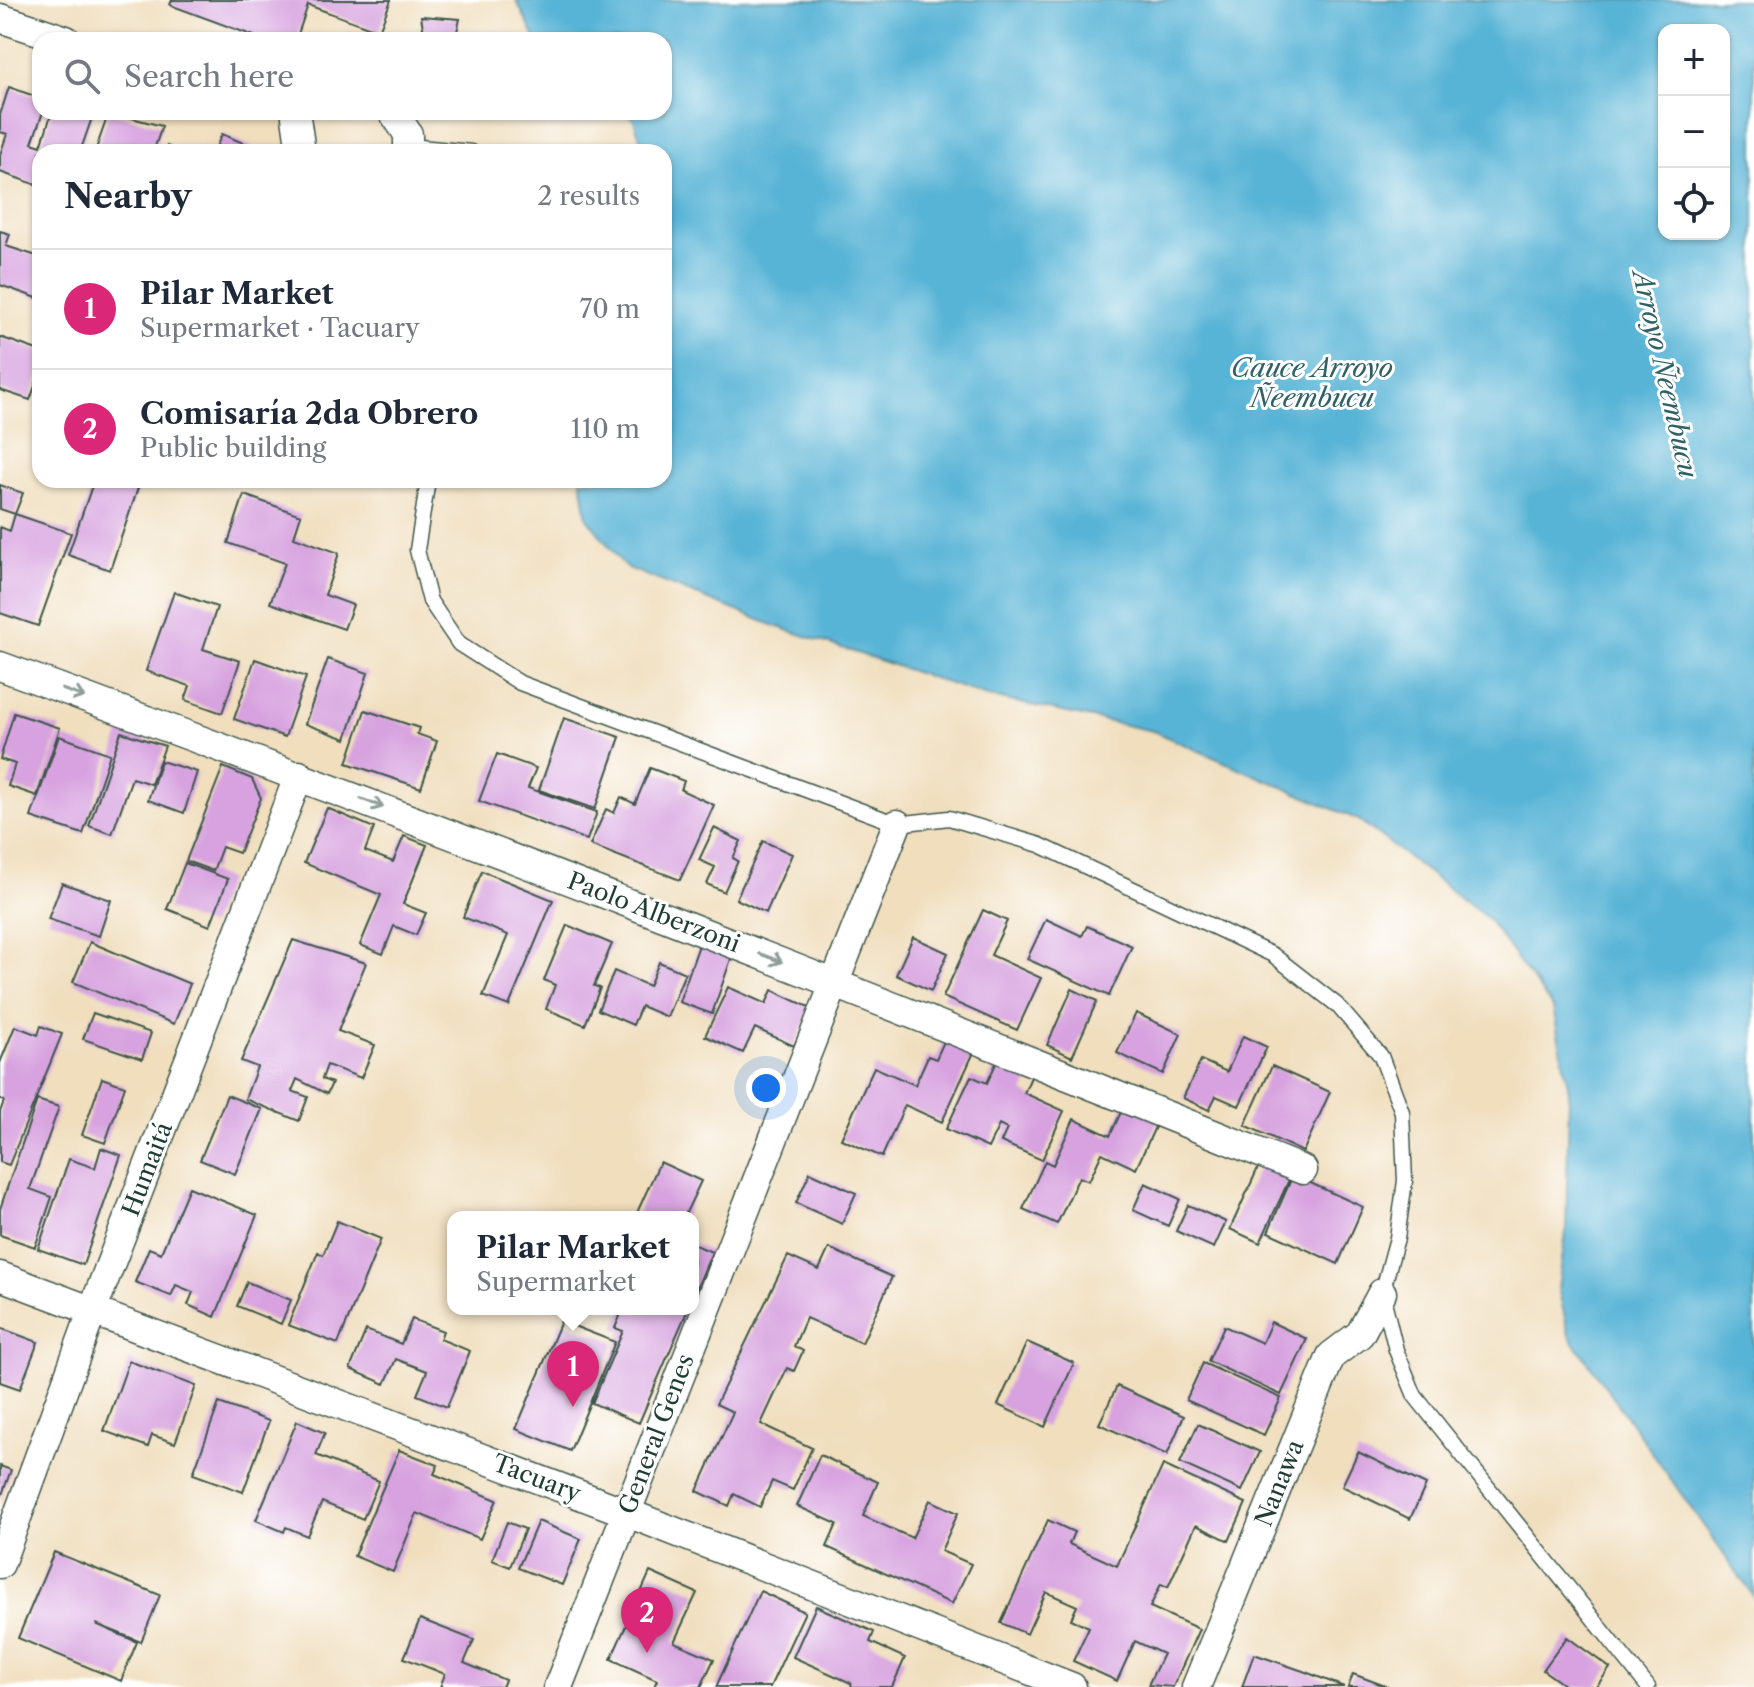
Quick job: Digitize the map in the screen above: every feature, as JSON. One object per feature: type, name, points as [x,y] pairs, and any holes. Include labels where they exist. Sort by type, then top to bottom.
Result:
[{"type":"street","points":[[0,18],[42,32]]},
{"type":"street","points":[[294,120],[299,144]]},
{"type":"street","points":[[398,120],[408,134],[409,144]]},
{"type":"street","name":"Paolo Alberzoni","points":[[0,666],[299,775],[834,982],[1303,1170]]},
{"type":"street","name":"Humaitá","points":[[0,1564],[93,1309],[299,775]]},
{"type":"street","name":"General Genes","points":[[558,1687],[897,824]]},
{"type":"street","name":"Tacuary","points":[[0,1276],[625,1512],[1072,1687]]},
{"type":"street","name":"Nanawa","points":[[1196,1687],[1331,1356],[1360,1334],[1382,1293]]},
{"type":"lane","points":[[427,488],[417,550],[430,601],[459,644],[520,683],[897,824],[949,818],[1040,845],[1273,955],[1337,1005],[1381,1056],[1402,1112],[1405,1181],[1397,1238],[1382,1293],[1396,1350],[1415,1396],[1648,1687]]},
{"type":"water","name":"Cauce Arroyo Ñeembucu","points":[[516,0],[1754,0],[1754,1597],[1569,1335],[1558,1288],[1566,1232],[1569,1091],[1553,1008],[1487,918],[1359,820],[1153,731],[987,696],[775,626],[625,567],[587,518],[582,488],[672,488],[672,144],[642,144],[634,120],[672,120],[672,32],[532,32]]},
{"type":"building","points":[[172,0],[391,0],[379,31],[308,5],[299,32],[243,32],[170,5]]},
{"type":"building","points":[[421,16],[460,19],[457,32],[424,32]]},
{"type":"building","points":[[9,87],[32,95],[32,120],[40,120],[32,143],[35,144],[32,144],[32,183],[0,172],[0,155],[7,134],[0,132],[0,115]]},
{"type":"building","points":[[49,120],[91,120],[83,144],[42,144]]},
{"type":"building","points":[[106,120],[139,120],[162,126],[156,144],[98,144]]},
{"type":"building","points":[[222,134],[246,144],[218,144]]},
{"type":"building","points":[[0,231],[10,234],[6,246],[32,254],[32,296],[0,285]]},
{"type":"building","points":[[0,337],[32,348],[32,394],[30,400],[0,390]]},
{"type":"building","points":[[0,485],[23,493],[15,514],[0,509]]},
{"type":"building","points":[[91,488],[138,488],[110,570],[68,555]]},
{"type":"building","points":[[244,495],[301,515],[294,537],[339,553],[325,595],[353,605],[344,629],[270,603],[285,563],[228,543]]},
{"type":"building","points":[[15,514],[71,533],[38,626],[0,613],[0,527],[10,531]]},
{"type":"building","points":[[174,592],[217,607],[203,649],[240,661],[222,713],[185,700],[190,686],[146,671]]},
{"type":"building","points":[[255,659],[306,677],[285,737],[234,719]]},
{"type":"building","points":[[328,659],[368,673],[346,739],[305,724]]},
{"type":"building","points":[[365,710],[419,728],[417,734],[437,741],[421,788],[347,763]]},
{"type":"building","points":[[14,713],[60,728],[37,796],[8,786],[15,764],[0,759]]},
{"type":"building","points":[[564,718],[620,737],[595,809],[539,790]]},
{"type":"building","points":[[121,732],[165,746],[151,784],[132,778],[112,834],[89,826]]},
{"type":"building","points":[[59,736],[110,754],[83,834],[31,817]]},
{"type":"building","points":[[497,754],[536,768],[528,788],[597,812],[587,840],[479,801]]},
{"type":"building","points":[[161,761],[197,772],[184,813],[148,800]]},
{"type":"building","points":[[223,767],[252,779],[261,798],[239,853],[222,847],[213,871],[186,861]]},
{"type":"building","points":[[650,768],[684,781],[681,790],[714,805],[680,880],[590,845],[606,809],[614,813],[621,797],[635,804]]},
{"type":"building","points":[[327,808],[374,828],[365,851],[393,862],[404,836],[427,845],[403,904],[426,913],[416,935],[394,926],[383,954],[360,945],[381,895],[304,863]]},
{"type":"building","points":[[714,828],[741,841],[733,858],[738,861],[724,892],[707,884],[715,867],[699,860]]},
{"type":"building","points":[[763,841],[792,854],[766,913],[736,899]]},
{"type":"building","points":[[185,863],[228,879],[210,926],[167,909]]},
{"type":"building","points":[[482,871],[553,900],[509,1006],[483,996],[508,935],[463,917]]},
{"type":"building","points":[[62,883],[111,900],[99,936],[48,919]]},
{"type":"building","points":[[983,910],[1007,921],[991,955],[1041,978],[1017,1030],[943,997]]},
{"type":"building","points":[[1046,919],[1082,936],[1087,926],[1132,946],[1109,996],[1027,959]]},
{"type":"building","points":[[567,925],[612,944],[594,986],[600,988],[585,1025],[546,1009],[555,985],[544,980]]},
{"type":"building","points":[[913,937],[948,953],[931,991],[896,975]]},
{"type":"building","points":[[293,940],[366,963],[338,1031],[375,1045],[361,1078],[327,1065],[322,1079],[332,1083],[327,1094],[297,1079],[292,1091],[308,1097],[299,1121],[245,1099],[257,1067],[241,1061]]},
{"type":"building","points":[[90,942],[190,984],[174,1024],[73,982]]},
{"type":"building","points":[[700,942],[733,953],[712,1014],[679,1002]]},
{"type":"building","points":[[659,962],[685,973],[667,1017],[641,1006],[633,1025],[598,1010],[614,971],[649,986]]},
{"type":"building","points":[[728,987],[766,1004],[772,990],[811,1008],[794,1046],[755,1028],[743,1053],[705,1036]]},
{"type":"building","points":[[1072,989],[1097,1001],[1072,1057],[1047,1045]]},
{"type":"building","points":[[93,1013],[151,1033],[142,1059],[83,1039]]},
{"type":"building","points":[[1136,1013],[1181,1034],[1163,1074],[1117,1053]]},
{"type":"building","points":[[15,1026],[38,1035],[41,1026],[62,1034],[9,1165],[0,1162],[0,1112],[4,1101],[0,1099],[0,1063]]},
{"type":"building","points":[[1243,1036],[1267,1047],[1239,1106],[1216,1096],[1209,1110],[1183,1098],[1201,1060],[1227,1072]]},
{"type":"building","points":[[946,1037],[975,1050],[942,1122],[905,1105],[882,1157],[841,1139],[874,1067],[915,1085],[928,1056],[936,1059]]},
{"type":"building","points":[[1000,1055],[1034,1070],[1024,1093],[1064,1111],[1042,1160],[1001,1142],[1007,1129],[999,1125],[988,1148],[946,1129],[971,1076],[987,1083]]},
{"type":"building","points":[[1272,1066],[1330,1092],[1303,1152],[1245,1125]]},
{"type":"building","points":[[102,1078],[125,1086],[105,1143],[82,1135]]},
{"type":"building","points":[[227,1095],[262,1109],[235,1174],[200,1160]]},
{"type":"building","points":[[37,1100],[59,1107],[30,1189],[52,1197],[35,1247],[0,1235],[0,1209]]},
{"type":"building","points":[[1126,1101],[1160,1116],[1136,1169],[1102,1153],[1089,1181],[1079,1177],[1057,1224],[1023,1209],[1045,1161],[1053,1165],[1074,1119],[1110,1136]]},
{"type":"building","points":[[101,1148],[121,1155],[83,1265],[38,1249],[69,1159],[95,1168]]},
{"type":"building","points":[[1263,1157],[1293,1171],[1260,1243],[1230,1229]]},
{"type":"building","points":[[660,1162],[701,1181],[687,1211],[638,1211]]},
{"type":"building","points":[[810,1172],[856,1193],[842,1224],[796,1203]]},
{"type":"building","points":[[1293,1175],[1363,1207],[1338,1264],[1268,1232]]},
{"type":"building","points":[[1145,1183],[1180,1199],[1168,1226],[1133,1210]]},
{"type":"building","points":[[189,1187],[257,1215],[215,1317],[188,1305],[193,1292],[176,1285],[171,1296],[135,1282],[149,1248],[161,1253]]},
{"type":"building","points":[[1188,1205],[1226,1222],[1214,1248],[1176,1231]]},
{"type":"building","points":[[337,1221],[381,1239],[338,1344],[288,1325],[318,1252],[323,1255]]},
{"type":"building","points":[[699,1247],[712,1252],[699,1283]]},
{"type":"building","points":[[829,1248],[892,1277],[862,1343],[806,1318],[794,1346],[803,1351],[794,1371],[787,1368],[761,1424],[812,1448],[793,1490],[772,1481],[760,1507],[734,1494],[729,1506],[697,1491],[733,1412],[716,1404],[788,1256],[819,1270]]},
{"type":"building","points":[[247,1282],[291,1300],[281,1324],[237,1306]]},
{"type":"building","points":[[620,1315],[685,1315],[639,1423],[592,1403],[623,1331],[615,1328]]},
{"type":"building","points":[[412,1319],[443,1331],[440,1339],[470,1351],[447,1407],[417,1395],[427,1371],[396,1359],[385,1384],[350,1369],[366,1330],[401,1344]]},
{"type":"building","points":[[561,1321],[615,1342],[570,1451],[516,1429]]},
{"type":"building","points":[[1271,1322],[1307,1339],[1281,1395],[1208,1361],[1224,1326],[1262,1343]]},
{"type":"building","points":[[0,1328],[38,1342],[20,1389],[0,1382]]},
{"type":"building","points":[[1027,1342],[1074,1363],[1045,1427],[998,1405]]},
{"type":"building","points":[[129,1361],[196,1386],[175,1443],[152,1435],[148,1447],[104,1431]]},
{"type":"building","points":[[1203,1363],[1281,1398],[1264,1435],[1186,1400]]},
{"type":"building","points":[[1117,1386],[1184,1416],[1167,1455],[1099,1424]]},
{"type":"building","points":[[219,1403],[269,1421],[243,1492],[193,1474]]},
{"type":"building","points":[[297,1421],[325,1433],[316,1455],[379,1481],[363,1519],[322,1502],[307,1536],[286,1527],[284,1532],[256,1520]]},
{"type":"building","points":[[1198,1424],[1260,1452],[1242,1491],[1180,1463]]},
{"type":"building","points":[[399,1450],[438,1465],[434,1474],[497,1500],[480,1539],[417,1513],[393,1572],[354,1556]]},
{"type":"building","points":[[1358,1452],[1426,1485],[1410,1519],[1342,1486]]},
{"type":"building","points":[[820,1455],[878,1482],[863,1516],[912,1538],[930,1500],[958,1513],[941,1551],[971,1564],[952,1604],[827,1547],[837,1524],[797,1506]]},
{"type":"building","points":[[1163,1465],[1246,1503],[1229,1541],[1196,1525],[1168,1587],[1161,1584],[1150,1607],[1199,1629],[1173,1687],[1148,1685],[1163,1654],[1135,1641],[1117,1681],[1073,1661],[1089,1627],[1071,1619],[1077,1606],[1046,1592],[1027,1634],[1001,1623],[1048,1520],[1074,1532],[1069,1544],[1117,1566]]},
{"type":"building","points":[[0,1466],[11,1470],[0,1500]]},
{"type":"building","points":[[538,1521],[581,1539],[562,1585],[518,1568]]},
{"type":"building","points":[[507,1522],[525,1529],[510,1567],[492,1560]]},
{"type":"building","points":[[54,1552],[160,1595],[141,1642],[96,1624],[137,1642],[121,1681],[18,1638]]},
{"type":"building","points":[[650,1572],[697,1593],[674,1642],[714,1659],[701,1687],[654,1687],[657,1680],[611,1659]]},
{"type":"building","points":[[760,1591],[805,1612],[770,1687],[716,1687]]},
{"type":"building","points":[[816,1606],[874,1632],[870,1642],[905,1658],[892,1687],[852,1687],[851,1683],[793,1657]]},
{"type":"building","points":[[420,1619],[474,1640],[464,1663],[505,1680],[502,1687],[440,1687],[445,1674],[404,1658]]},
{"type":"building","points":[[1567,1637],[1610,1668],[1596,1687],[1567,1687],[1543,1670]]},
{"type":"building","points":[[1254,1654],[1303,1671],[1344,1687],[1242,1687]]},
{"type":"building","points":[[1353,1674],[1388,1687],[1348,1687]]},
{"type":"place","name":"Pilar Market","points":[[573,1407]]},
{"type":"place","name":"Comisaría 2da Obrero","points":[[647,1653]]},
{"type":"water label","name":"Arroyo Ñeembucu","points":[[1665,374]]}]
